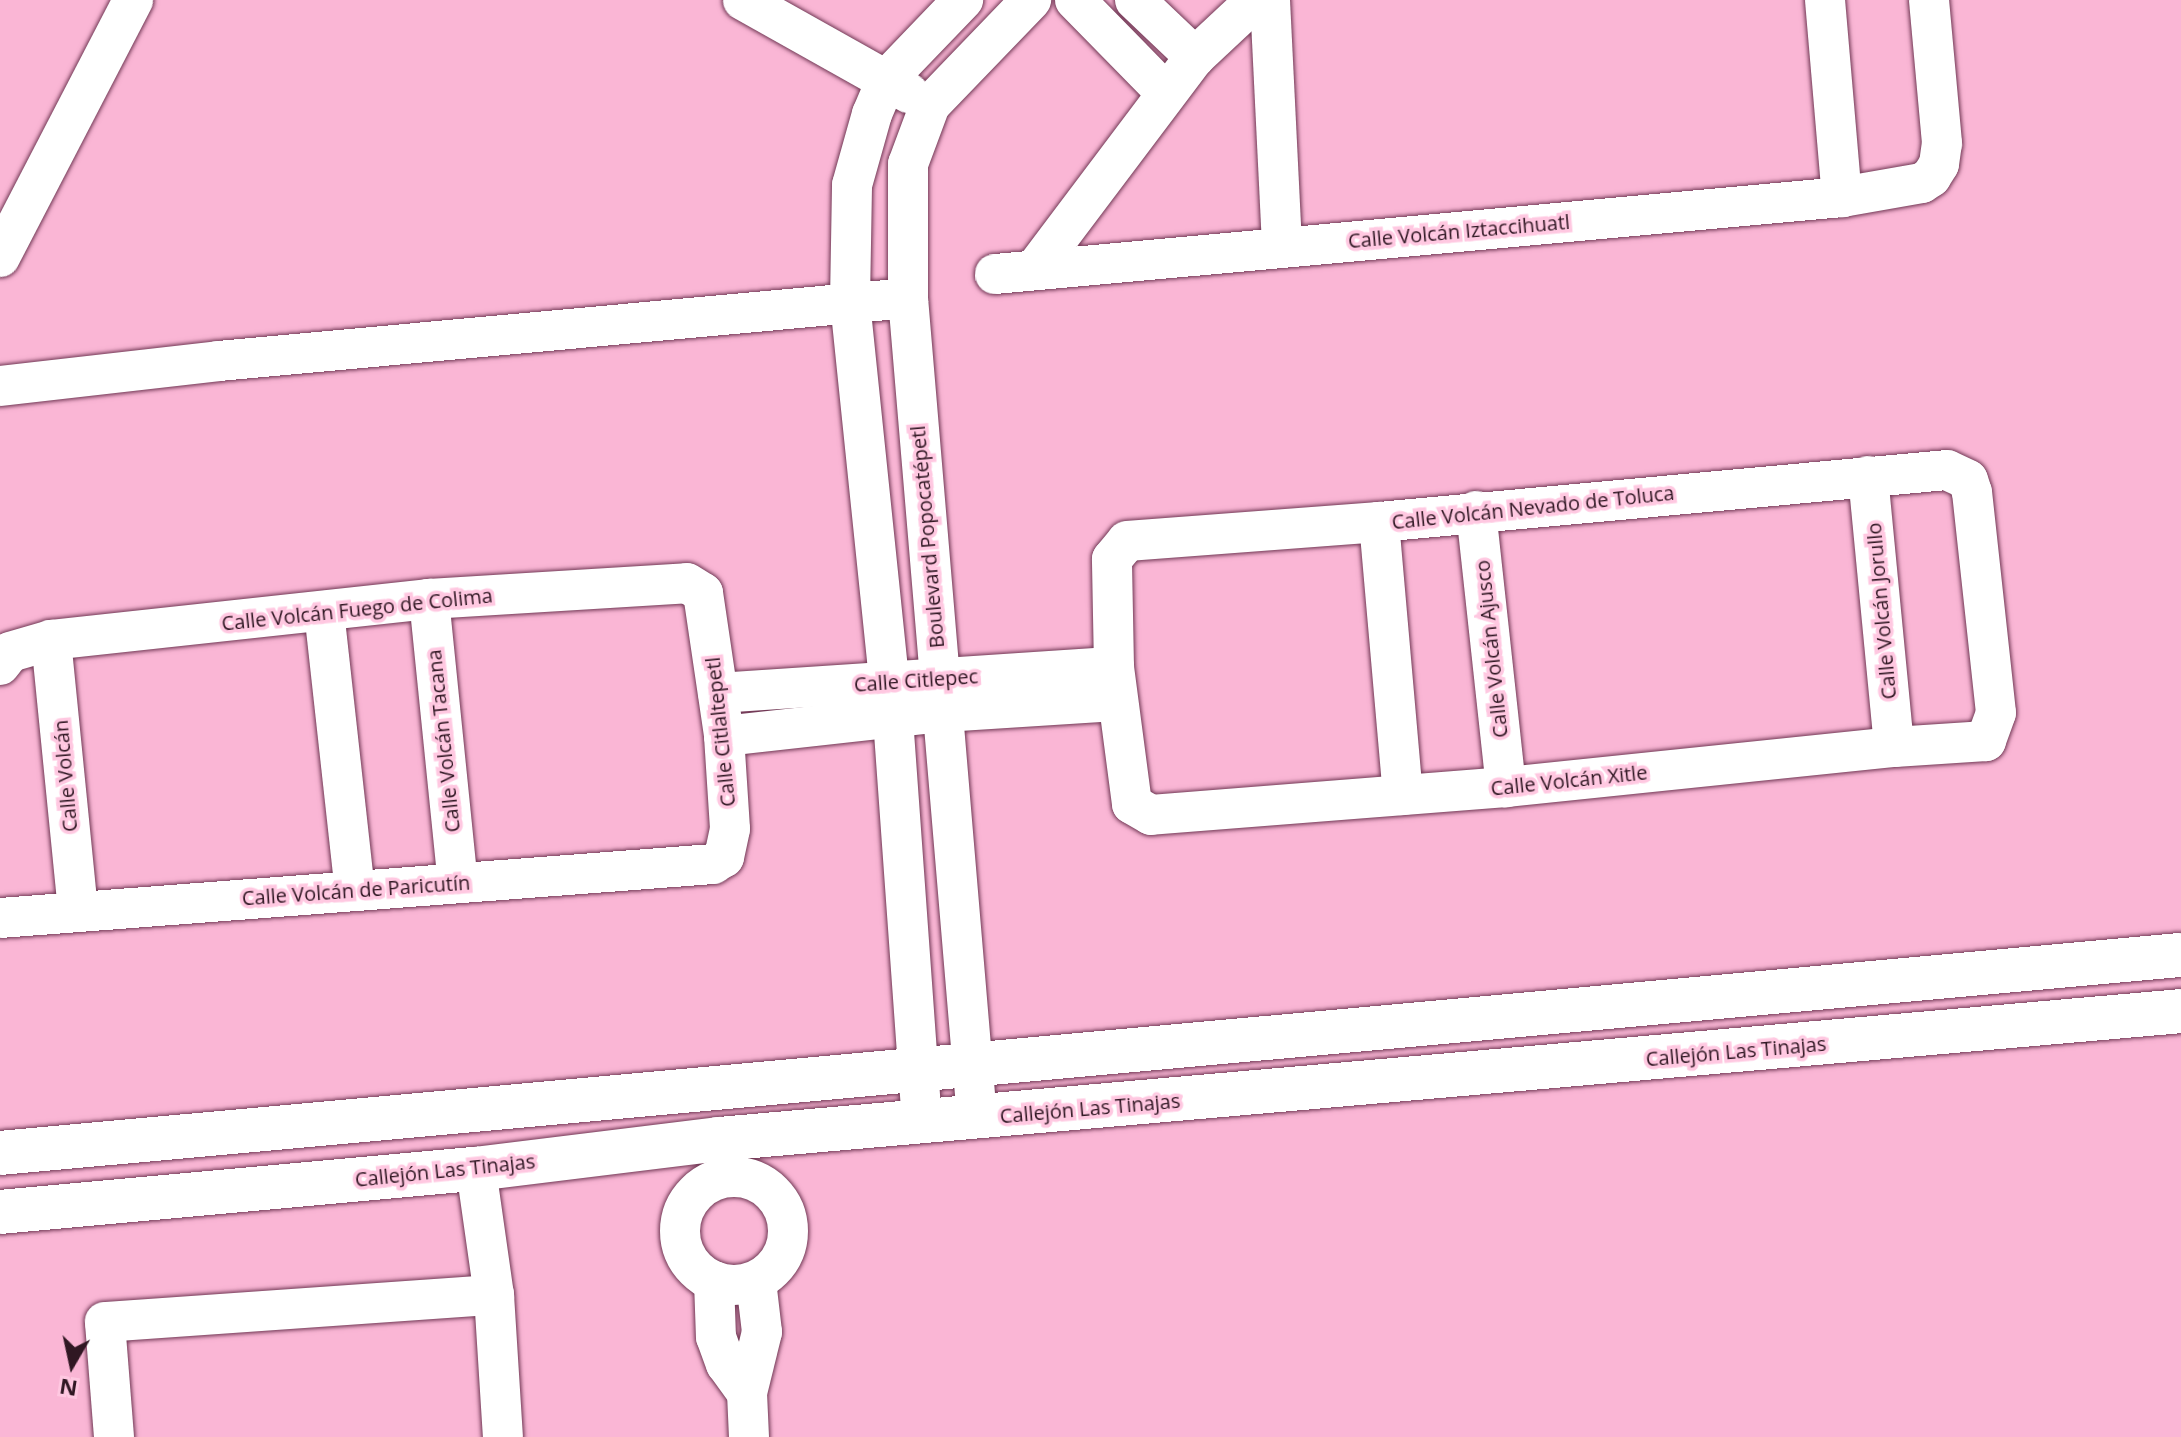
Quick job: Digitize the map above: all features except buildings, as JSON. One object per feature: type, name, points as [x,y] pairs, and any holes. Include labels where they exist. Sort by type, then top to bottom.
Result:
[{"type":"main road","points":[[0,1153],[2181,955]]},
{"type":"main road","name":"Callejón Las Tinajas","points":[[0,1212],[476,1169],[721,1158],[922,1123],[2181,1011]]},
{"type":"street","points":[[0,257],[133,0]]},
{"type":"street","points":[[743,0],[930,105]]},
{"type":"street","points":[[922,1123],[891,700],[850,301],[852,185],[872,114],[887,79],[963,0]]},
{"type":"street","name":"Boulevard Popocatépetl","points":[[977,1118],[908,298],[908,164],[930,105],[1031,0]]},
{"type":"street","points":[[1075,0],[1166,93]]},
{"type":"street","points":[[1135,0],[1195,57]]},
{"type":"street","points":[[1035,269],[1195,57],[1256,0]]},
{"type":"street","points":[[1270,0],[1282,247]]},
{"type":"street","points":[[1825,0],[1842,197]]},
{"type":"street","name":"Calle Volcán Iztaccihuatl","points":[[995,274],[1842,197],[1922,183],[1931,177],[1939,164],[1942,143],[1929,0]]},
{"type":"street","points":[[0,386],[219,361],[908,298]]},
{"type":"street","name":"Calle Volcán Nevado de Toluca","points":[[1115,684],[1112,559],[1118,548],[1136,538],[1379,522],[1947,470],[1962,476],[1972,492],[1996,713],[1986,741]]},
{"type":"street","name":"Calle Volcán Jorullo","points":[[1868,476],[1894,747]]},
{"type":"street","name":"Calle Volcán Ajusco","points":[[1476,511],[1506,787]]},
{"type":"street","points":[[1379,522],[1403,795]]},
{"type":"street","name":"Calle Volcán Fuego de Colima","points":[[5,659],[51,640],[429,599],[679,582],[703,593]]},
{"type":"street","name":"Calle Citlaltepetl","points":[[703,593],[724,736],[729,844],[724,857],[713,864]]},
{"type":"street","name":"Calle Volcán Tacana","points":[[429,599],[458,883]]},
{"type":"street","points":[[324,611],[355,890]]},
{"type":"street","name":"Calle Volcán","points":[[51,640],[78,911]]},
{"type":"street","name":"Calle Citlepec","points":[[724,736],[891,700],[1115,684]]},
{"type":"street","name":"Calle Volcán Xitle","points":[[1115,684],[1132,804],[1151,815],[1506,787],[1894,747],[1986,741]]},
{"type":"street","name":"Calle Citlepec","points":[[718,693],[891,700]]},
{"type":"street","name":"Calle Volcán de Paricutín","points":[[0,918],[713,864]]},
{"type":"street","points":[[721,1158],[773,1192],[787,1215],[783,1256],[756,1281],[733,1285],[714,1281],[697,1270],[685,1255],[679,1236],[681,1216],[690,1198],[704,1185],[721,1158]]},
{"type":"street","points":[[476,1169],[494,1295],[503,1437]]},
{"type":"street","points":[[714,1281],[716,1337],[726,1364],[747,1393]]},
{"type":"street","points":[[749,1437],[747,1393],[762,1332],[756,1281]]},
{"type":"street","points":[[114,1437],[105,1322],[494,1295]]}]
